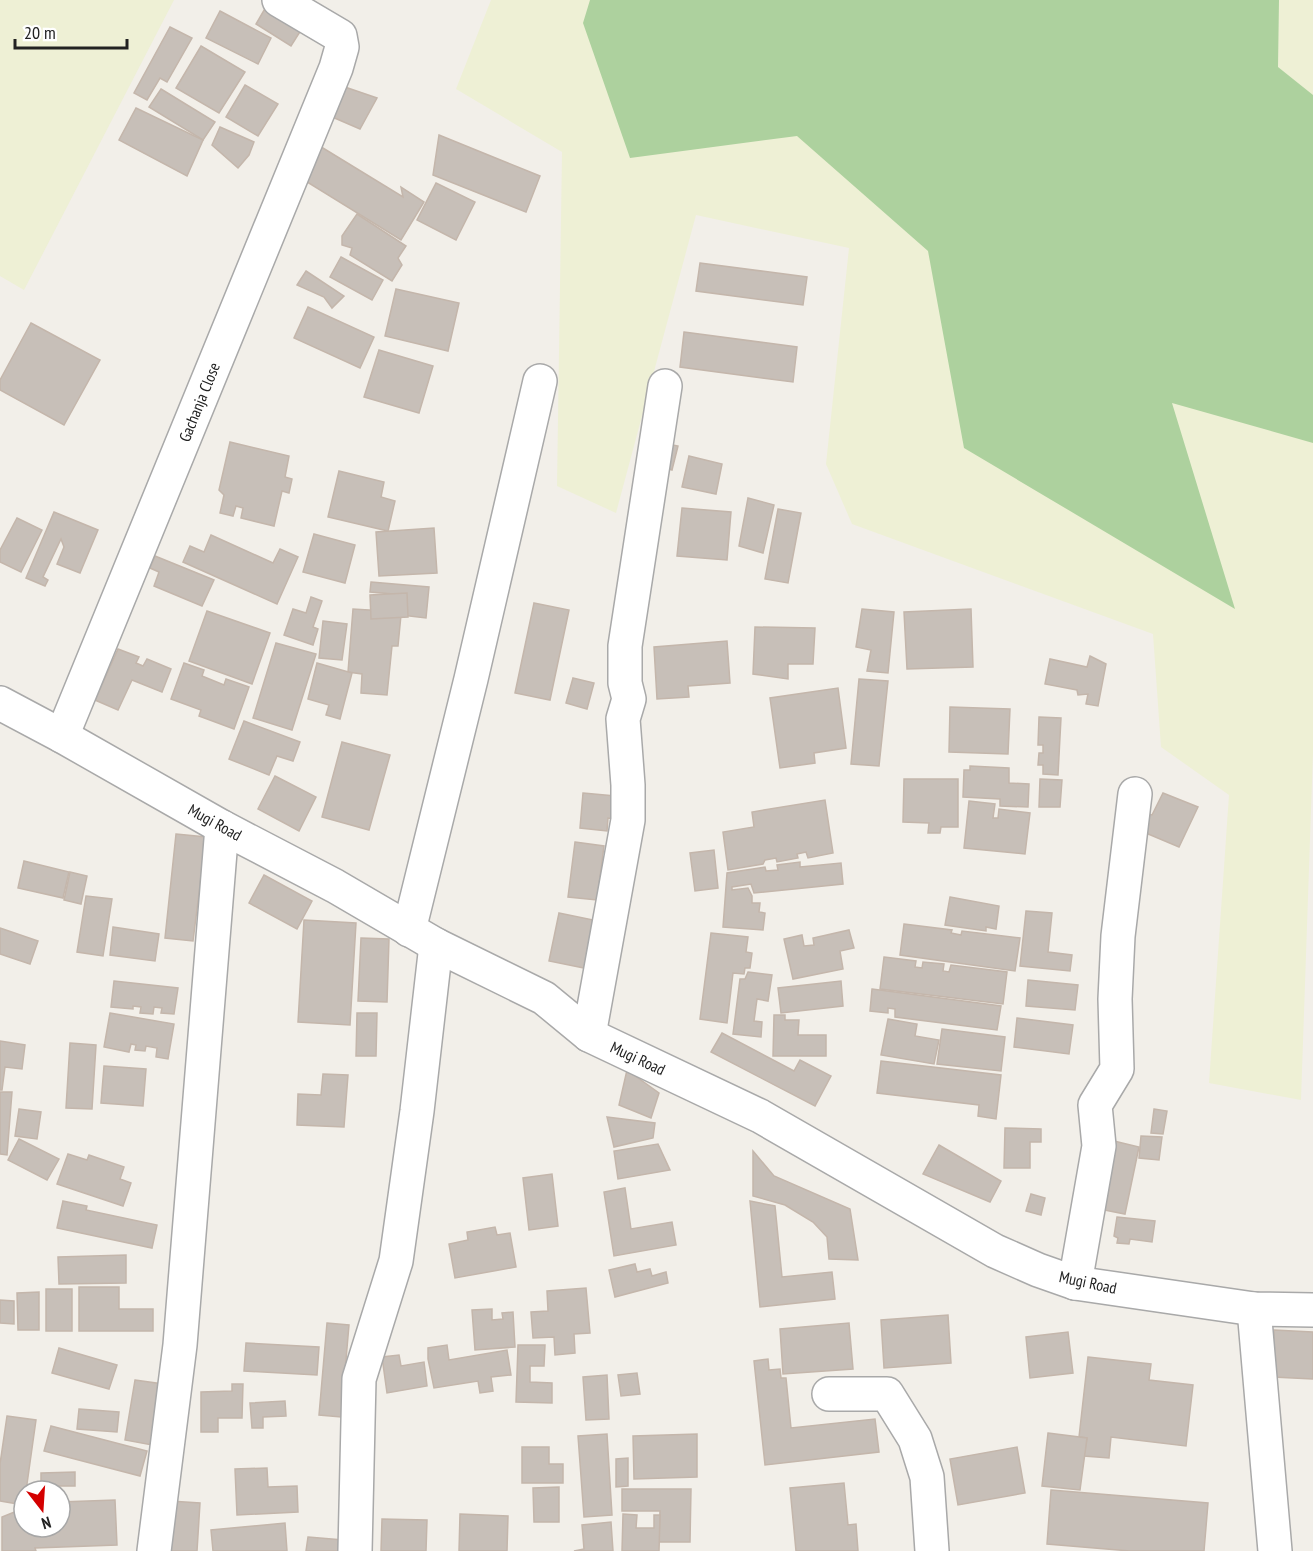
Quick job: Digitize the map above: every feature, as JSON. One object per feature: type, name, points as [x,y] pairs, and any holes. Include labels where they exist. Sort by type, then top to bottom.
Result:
[{"type":"street","name":"Gachanja Close","points":[[62,736],[336,68],[342,47],[340,36],[279,0]]},
{"type":"street","points":[[355,1551],[359,1379],[396,1261],[417,1111],[423,938],[471,680],[540,381]]},
{"type":"street","points":[[589,1035],[628,820],[623,718],[629,699],[625,683],[625,646],[665,386]]},
{"type":"street","name":"Mugi Road","points":[[0,703],[222,827],[335,886],[423,938],[544,998],[589,1035],[760,1116],[995,1251],[1075,1283],[1254,1309],[1313,1310]]},
{"type":"street","points":[[1075,1283],[1099,1146],[1095,1105],[1117,1069],[1115,999],[1118,936],[1135,794]]},
{"type":"street","points":[[154,1551],[180,1345],[222,827]]},
{"type":"street","points":[[1254,1309],[1275,1551]]},
{"type":"street","points":[[829,1394],[887,1394],[915,1439],[927,1477],[932,1551]]},
{"type":"green space","points":[[0,0],[174,0],[24,290],[0,276]]},
{"type":"green space","points":[[491,0],[1313,0],[1313,752],[1301,1100],[1209,1083],[1229,795],[1161,747],[1153,634],[852,524],[826,464],[849,248],[696,215],[616,513],[557,486],[562,152],[456,89]]},
{"type":"green space","points":[[590,0],[1279,0],[1278,67],[1313,95],[1313,443],[1172,403],[1235,609],[964,448],[928,251],[797,136],[630,158],[583,23]]},
{"type":"building","points":[[267,5],[303,27],[291,46],[256,24]]},
{"type":"building","points":[[220,11],[271,38],[258,64],[206,38]]},
{"type":"building","points":[[170,27],[192,38],[167,82],[160,78],[147,100],[134,93]]},
{"type":"building","points":[[201,46],[245,72],[219,113],[176,88]]},
{"type":"building","points":[[245,85],[278,104],[258,136],[226,117]]},
{"type":"building","points":[[342,86],[377,98],[360,129],[330,116]]},
{"type":"building","points":[[161,89],[215,122],[203,140],[149,107]]},
{"type":"building","points":[[136,108],[203,140],[187,176],[119,140]]},
{"type":"building","points":[[220,127],[254,142],[249,155],[238,168],[212,145]]},
{"type":"building","points":[[439,135],[540,176],[526,212],[433,175]]},
{"type":"building","points":[[318,145],[403,197],[401,187],[424,202],[401,240],[299,177]]},
{"type":"building","points":[[436,183],[475,202],[456,240],[417,220]]},
{"type":"building","points":[[357,214],[406,246],[398,258],[402,265],[392,281],[350,255],[352,248],[342,245],[342,236]]},
{"type":"building","points":[[341,257],[383,280],[372,300],[330,277]]},
{"type":"building","points":[[700,263],[807,277],[803,305],[696,291]]},
{"type":"building","points":[[306,271],[344,296],[332,308],[324,297],[297,285]]},
{"type":"building","points":[[396,289],[459,303],[448,351],[385,336]]},
{"type":"building","points":[[308,307],[374,337],[360,368],[294,338]]},
{"type":"building","points":[[31,323],[100,360],[64,425],[0,390],[0,380]]},
{"type":"building","points":[[684,332],[797,347],[793,382],[680,367]]},
{"type":"building","points":[[379,350],[433,366],[419,413],[364,397]]},
{"type":"building","points":[[230,442],[289,456],[285,477],[292,479],[289,493],[282,491],[274,526],[241,518],[243,508],[236,506],[233,516],[220,513],[224,495],[219,490]]},
{"type":"building","points":[[668,444],[678,446],[672,470],[662,467]]},
{"type":"building","points":[[689,456],[722,464],[716,494],[682,487]]},
{"type":"building","points":[[339,471],[384,482],[381,497],[395,501],[388,531],[328,517]]},
{"type":"building","points":[[748,498],[774,505],[763,553],[739,546]]},
{"type":"building","points":[[682,508],[731,512],[727,560],[677,556]]},
{"type":"building","points":[[778,509],[801,513],[788,583],[765,579]]},
{"type":"building","points":[[54,512],[98,530],[80,573],[57,564],[64,547],[61,539],[43,577],[48,580],[45,586],[26,578]]},
{"type":"building","points":[[17,518],[42,530],[21,572],[0,562],[0,550]]},
{"type":"building","points":[[434,528],[437,573],[379,576],[376,532]]},
{"type":"building","points":[[314,534],[355,545],[345,583],[303,572]]},
{"type":"building","points":[[211,535],[273,563],[280,549],[298,557],[277,604],[183,562],[190,546],[204,552]]},
{"type":"building","points":[[155,556],[214,580],[202,606],[154,586],[159,572],[150,568]]},
{"type":"building","points":[[371,582],[429,587],[426,618],[401,615],[398,646],[392,646],[387,695],[361,693],[362,674],[348,672],[353,609],[403,612],[405,595],[370,592]]},
{"type":"building","points":[[407,593],[408,617],[371,619],[370,595]]},
{"type":"building","points":[[311,597],[322,601],[313,627],[318,629],[313,645],[284,635],[293,609],[306,613]]},
{"type":"building","points":[[534,603],[569,610],[550,700],[515,693]]},
{"type":"building","points":[[862,609],[894,612],[888,673],[867,671],[871,650],[856,647]]},
{"type":"building","points":[[971,609],[973,667],[907,669],[904,612]]},
{"type":"building","points":[[207,611],[270,633],[252,684],[189,661]]},
{"type":"building","points":[[323,621],[347,624],[342,660],[319,658]]},
{"type":"building","points":[[755,627],[815,628],[813,664],[788,664],[788,679],[753,674]]},
{"type":"building","points":[[727,641],[730,683],[688,686],[689,697],[657,699],[654,647]]},
{"type":"building","points":[[276,643],[316,654],[292,730],[253,718]]},
{"type":"building","points":[[118,649],[139,657],[136,663],[143,666],[147,659],[171,669],[162,692],[132,680],[118,710],[95,700]]},
{"type":"building","points":[[1090,656],[1106,664],[1098,706],[1086,704],[1088,694],[1078,695],[1077,690],[1045,684],[1050,659],[1087,667]]},
{"type":"building","points":[[184,663],[204,670],[202,676],[224,685],[226,679],[249,687],[234,729],[199,716],[201,710],[171,699]]},
{"type":"building","points":[[317,663],[352,673],[340,719],[326,715],[329,705],[308,699]]},
{"type":"building","points":[[573,678],[594,683],[587,709],[566,703]]},
{"type":"building","points":[[859,679],[888,681],[879,766],[851,764]]},
{"type":"building","points":[[838,688],[846,748],[814,753],[815,763],[780,768],[770,698]]},
{"type":"building","points":[[950,707],[1010,709],[1008,754],[949,752]]},
{"type":"building","points":[[1039,717],[1061,718],[1058,775],[1043,774],[1043,765],[1038,765],[1039,753],[1043,753],[1043,745],[1038,745]]},
{"type":"building","points":[[244,721],[300,742],[293,761],[277,756],[269,775],[229,759]]},
{"type":"building","points":[[342,742],[390,755],[369,830],[322,817]]},
{"type":"building","points":[[970,766],[1009,768],[1009,783],[1029,784],[1028,807],[1000,806],[1000,799],[963,797],[964,770],[970,770]]},
{"type":"building","points":[[275,776],[316,797],[299,831],[258,809]]},
{"type":"building","points":[[904,779],[958,779],[958,827],[941,827],[940,833],[928,833],[929,823],[903,822]]},
{"type":"building","points":[[1040,779],[1062,780],[1060,807],[1039,807]]},
{"type":"building","points":[[583,793],[626,797],[623,820],[608,818],[607,831],[580,828]]},
{"type":"building","points":[[1163,793],[1198,807],[1179,847],[1141,831],[1142,813],[1152,815]]},
{"type":"building","points":[[825,800],[833,853],[808,858],[806,852],[797,854],[798,858],[777,862],[776,858],[765,860],[763,864],[728,870],[723,832],[754,827],[752,812]]},
{"type":"building","points":[[969,801],[995,804],[993,818],[998,818],[999,809],[1030,813],[1025,854],[964,848]]},
{"type":"building","points":[[176,834],[206,837],[193,941],[165,938]]},
{"type":"building","points":[[575,842],[604,846],[597,900],[568,897]]},
{"type":"building","points":[[714,850],[718,888],[695,891],[690,853]]},
{"type":"building","points":[[24,861],[69,872],[63,898],[18,888]]},
{"type":"building","points":[[800,862],[800,867],[841,863],[843,884],[754,893],[751,884],[732,887],[732,890],[748,888],[752,896],[752,903],[760,903],[759,912],[765,913],[763,930],[723,927],[727,873],[765,867],[766,871],[778,870],[777,865]]},
{"type":"building","points":[[70,872],[87,876],[81,904],[64,900]]},
{"type":"building","points":[[264,875],[312,901],[297,929],[249,903]]},
{"type":"building","points":[[86,896],[112,899],[103,956],[77,952]]},
{"type":"building","points":[[950,897],[999,906],[996,929],[986,927],[986,931],[945,925]]},
{"type":"building","points":[[1026,911],[1052,913],[1048,952],[1072,955],[1070,971],[1020,966]]},
{"type":"building","points":[[559,913],[603,922],[594,970],[549,961]]},
{"type":"building","points":[[304,920],[356,923],[350,1025],[298,1022]]},
{"type":"building","points":[[904,924],[952,930],[951,933],[961,935],[962,931],[1020,938],[1015,971],[900,955]]},
{"type":"building","points":[[113,927],[159,934],[155,961],[110,955]]},
{"type":"building","points":[[0,928],[38,941],[30,964],[0,954]]},
{"type":"building","points":[[849,930],[854,948],[840,951],[843,969],[793,979],[784,939],[802,935],[804,946],[814,945],[813,938]]},
{"type":"building","points":[[711,933],[748,937],[746,952],[752,953],[750,968],[745,968],[744,974],[733,973],[727,1023],[700,1019]]},
{"type":"building","points":[[361,938],[389,939],[387,1002],[358,1001]]},
{"type":"building","points":[[884,957],[916,961],[915,967],[922,968],[923,962],[944,964],[943,971],[949,972],[951,965],[1007,972],[1003,1004],[880,989]]},
{"type":"building","points":[[748,972],[772,975],[768,1001],[757,999],[754,1021],[762,1022],[761,1037],[733,1034],[740,979],[745,979]]},
{"type":"building","points":[[1028,980],[1078,985],[1075,1010],[1026,1006]]},
{"type":"building","points":[[114,981],[178,988],[174,1014],[161,1013],[162,1008],[154,1007],[153,1014],[140,1013],[141,1007],[133,1006],[133,1009],[111,1007]]},
{"type":"building","points":[[841,981],[843,1006],[781,1013],[778,988]]},
{"type":"building","points":[[872,989],[1001,1006],[997,1030],[895,1017],[895,1009],[888,1008],[888,1013],[870,1011]]},
{"type":"building","points":[[110,1013],[174,1024],[168,1059],[156,1057],[157,1048],[146,1046],[145,1051],[135,1050],[136,1045],[131,1044],[129,1052],[104,1047]]},
{"type":"building","points":[[357,1013],[377,1013],[376,1056],[356,1056]]},
{"type":"building","points":[[774,1015],[785,1015],[785,1020],[799,1020],[798,1035],[826,1035],[826,1056],[773,1056]]},
{"type":"building","points":[[1017,1018],[1073,1025],[1069,1054],[1014,1047]]},
{"type":"building","points":[[888,1019],[917,1024],[915,1036],[939,1040],[934,1064],[881,1055]]},
{"type":"building","points":[[942,1029],[1005,1037],[1001,1071],[937,1064]]},
{"type":"building","points":[[722,1033],[794,1071],[800,1060],[831,1076],[815,1106],[711,1052]]},
{"type":"building","points":[[0,1041],[25,1045],[22,1069],[5,1067],[2,1090],[0,1090]]},
{"type":"building","points":[[70,1043],[96,1045],[92,1109],[66,1108]]},
{"type":"building","points":[[881,1061],[1001,1075],[996,1119],[978,1116],[979,1105],[877,1093]]},
{"type":"building","points":[[104,1066],[146,1069],[143,1106],[101,1103]]},
{"type":"building","points":[[627,1070],[659,1093],[651,1118],[619,1105]]},
{"type":"building","points":[[323,1074],[348,1075],[344,1127],[297,1125],[298,1094],[321,1095]]},
{"type":"building","points":[[0,1092],[12,1092],[7,1155],[0,1154]]},
{"type":"building","points":[[19,1109],[41,1112],[37,1139],[15,1136]]},
{"type":"building","points":[[1154,1109],[1167,1111],[1163,1134],[1151,1133]]},
{"type":"building","points":[[607,1117],[655,1123],[653,1138],[614,1147]]},
{"type":"building","points":[[1005,1128],[1041,1129],[1041,1142],[1030,1142],[1030,1168],[1004,1168]]},
{"type":"building","points":[[1141,1136],[1162,1137],[1159,1160],[1139,1158]]},
{"type":"building","points":[[19,1139],[59,1159],[47,1180],[8,1160]]},
{"type":"building","points":[[1114,1141],[1139,1147],[1125,1214],[1099,1209]]},
{"type":"building","points":[[658,1144],[670,1170],[618,1179],[614,1151]]},
{"type":"building","points":[[939,1145],[1001,1181],[990,1202],[923,1174]]},
{"type":"building","points":[[753,1151],[774,1176],[850,1209],[858,1260],[829,1259],[827,1237],[813,1222],[785,1205],[753,1196]]},
{"type":"building","points":[[68,1154],[87,1160],[89,1155],[124,1167],[120,1179],[131,1183],[123,1206],[57,1184]]},
{"type":"building","points":[[552,1174],[558,1226],[529,1230],[523,1178]]},
{"type":"building","points":[[625,1188],[631,1229],[672,1222],[676,1245],[614,1256],[604,1192]]},
{"type":"building","points":[[1031,1194],[1045,1198],[1041,1215],[1026,1211]]},
{"type":"building","points":[[63,1201],[87,1206],[86,1210],[157,1225],[152,1248],[57,1228]]},
{"type":"building","points":[[750,1201],[775,1206],[782,1277],[832,1272],[835,1299],[760,1307]]},
{"type":"building","points":[[1117,1217],[1155,1221],[1152,1242],[1130,1239],[1129,1244],[1117,1243],[1118,1238],[1114,1236]]},
{"type":"building","points":[[495,1227],[497,1235],[510,1233],[516,1267],[455,1278],[449,1244],[468,1240],[467,1232]]},
{"type":"building","points":[[126,1255],[126,1283],[59,1284],[58,1257]]},
{"type":"building","points":[[635,1264],[637,1272],[650,1269],[652,1276],[666,1272],[668,1283],[615,1297],[609,1270]]},
{"type":"building","points":[[79,1287],[119,1287],[119,1309],[153,1309],[153,1331],[79,1331]]},
{"type":"building","points":[[586,1288],[590,1333],[574,1334],[575,1353],[555,1355],[554,1337],[533,1338],[531,1312],[548,1311],[547,1291]]},
{"type":"building","points":[[46,1289],[72,1289],[72,1331],[46,1331]]},
{"type":"building","points":[[39,1292],[39,1330],[18,1330],[17,1293]]},
{"type":"building","points":[[0,1300],[14,1301],[14,1324],[0,1323]]},
{"type":"building","points":[[492,1309],[492,1320],[503,1319],[502,1313],[513,1312],[515,1347],[475,1350],[472,1310]]},
{"type":"building","points":[[948,1315],[951,1363],[884,1368],[881,1320]]},
{"type":"building","points":[[327,1323],[349,1325],[341,1417],[319,1415]]},
{"type":"building","points":[[849,1323],[853,1369],[783,1374],[780,1329]]},
{"type":"building","points":[[1274,1330],[1313,1332],[1313,1379],[1273,1377]]},
{"type":"building","points":[[1068,1332],[1073,1373],[1030,1378],[1026,1337]]},
{"type":"building","points":[[246,1343],[319,1347],[317,1375],[244,1371]]},
{"type":"building","points":[[447,1345],[449,1360],[507,1350],[511,1375],[491,1377],[493,1391],[480,1393],[478,1381],[434,1388],[428,1348]]},
{"type":"building","points":[[518,1345],[545,1345],[544,1366],[530,1366],[530,1382],[552,1383],[552,1403],[516,1402]]},
{"type":"building","points":[[59,1348],[117,1365],[109,1389],[52,1373]]},
{"type":"building","points":[[399,1355],[401,1366],[424,1362],[427,1386],[387,1393],[382,1357]]},
{"type":"building","points":[[1088,1357],[1151,1364],[1149,1380],[1193,1385],[1186,1446],[1111,1437],[1109,1458],[1084,1456],[1087,1438],[1079,1437]]},
{"type":"building","points":[[768,1359],[769,1370],[780,1369],[781,1378],[786,1378],[791,1428],[875,1419],[879,1452],[765,1465],[754,1361]]},
{"type":"building","points":[[637,1373],[640,1394],[621,1396],[618,1375]]},
{"type":"building","points":[[607,1375],[609,1419],[586,1420],[583,1377]]},
{"type":"building","points":[[135,1380],[163,1384],[152,1445],[125,1440]]},
{"type":"building","points":[[232,1384],[243,1384],[242,1418],[218,1418],[218,1432],[201,1432],[201,1392],[232,1391]]},
{"type":"building","points":[[285,1401],[286,1416],[263,1417],[263,1428],[252,1428],[250,1403]]},
{"type":"building","points":[[79,1409],[119,1412],[117,1432],[77,1429]]},
{"type":"building","points":[[7,1416],[36,1420],[28,1479],[12,1479],[12,1503],[0,1501],[0,1464]]},
{"type":"building","points":[[51,1426],[147,1451],[140,1476],[44,1451]]},
{"type":"building","points":[[1048,1433],[1087,1438],[1080,1490],[1042,1486]]},
{"type":"building","points":[[607,1434],[612,1515],[584,1517],[578,1436]]},
{"type":"building","points":[[697,1434],[697,1477],[634,1479],[633,1436]]},
{"type":"building","points":[[522,1447],[549,1447],[549,1464],[563,1464],[563,1483],[522,1483]]},
{"type":"building","points":[[1017,1447],[1025,1493],[958,1505],[950,1459]]},
{"type":"building","points":[[628,1458],[628,1486],[616,1487],[616,1459]]},
{"type":"building","points":[[267,1468],[268,1487],[297,1486],[298,1512],[237,1515],[235,1469]]},
{"type":"building","points":[[75,1472],[75,1486],[72,1486],[72,1479],[41,1479],[41,1473]]},
{"type":"building","points":[[844,1483],[848,1525],[856,1524],[858,1551],[796,1551],[790,1488]]},
{"type":"building","points":[[559,1487],[559,1522],[534,1522],[533,1488]]},
{"type":"building","points":[[622,1489],[691,1489],[690,1542],[659,1542],[660,1511],[622,1511]]},
{"type":"building","points":[[1051,1490],[1208,1503],[1204,1551],[1130,1551],[1047,1544]]},
{"type":"building","points":[[115,1500],[117,1545],[2,1551],[2,1517],[12,1513],[12,1539],[72,1539],[72,1502]]},
{"type":"building","points":[[170,1501],[200,1503],[197,1551],[166,1551]]},
{"type":"building","points":[[460,1514],[508,1516],[507,1551],[459,1551]]},
{"type":"building","points":[[623,1514],[637,1515],[636,1528],[654,1528],[654,1515],[660,1515],[659,1551],[622,1551]]},
{"type":"building","points":[[382,1519],[427,1520],[426,1551],[381,1551]]},
{"type":"building","points":[[611,1522],[613,1551],[574,1551],[584,1549],[582,1525]]},
{"type":"building","points":[[285,1523],[287,1551],[213,1551],[211,1530]]},
{"type":"building","points":[[308,1537],[343,1540],[342,1551],[306,1551]]}]
